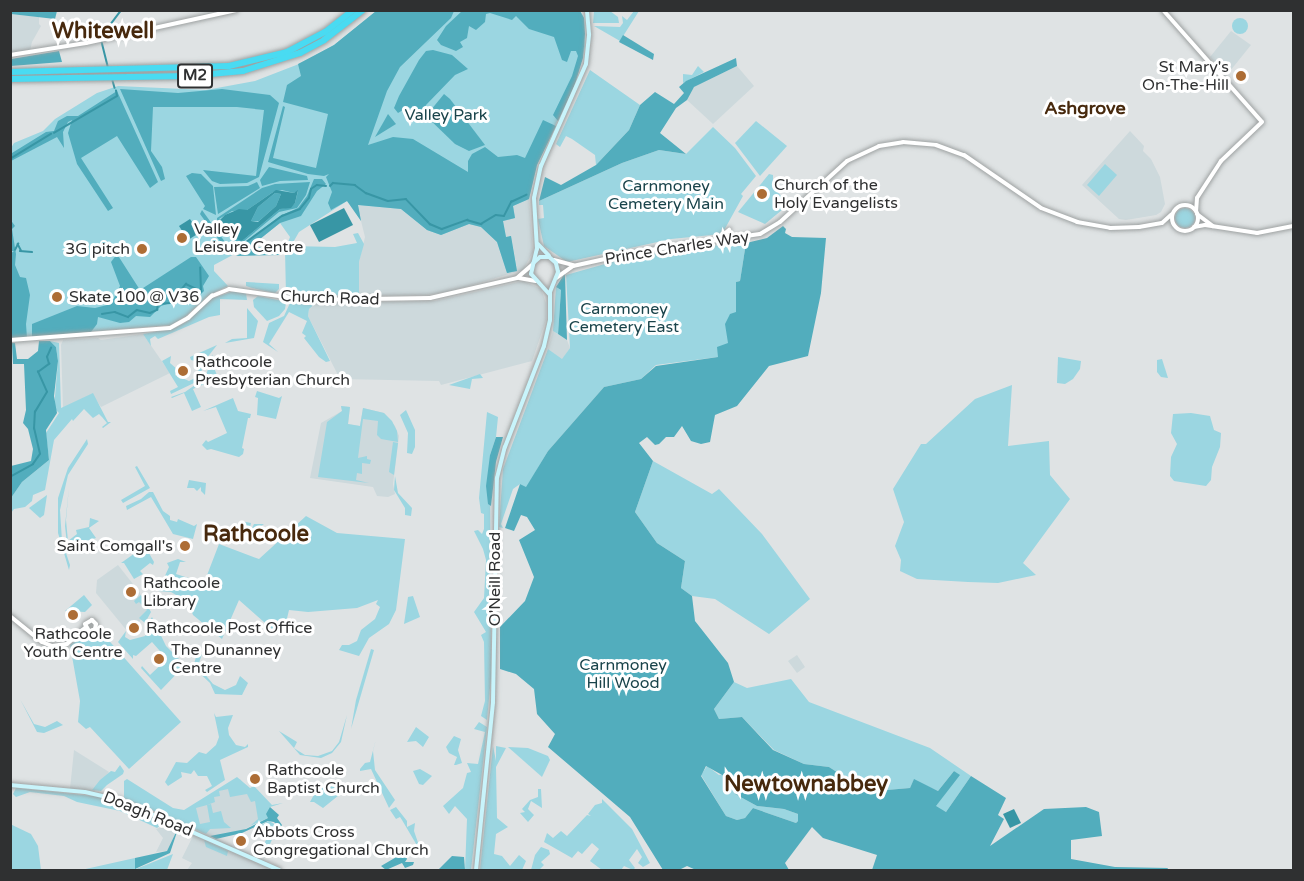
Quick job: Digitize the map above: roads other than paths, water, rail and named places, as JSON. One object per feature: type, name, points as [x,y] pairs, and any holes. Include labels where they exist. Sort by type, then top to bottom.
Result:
[{"type":"highway","name":"M2","points":[[10,72],[201,69],[237,65],[273,57],[299,46],[325,32],[353,10]]},
{"type":"highway","name":"M2","points":[[10,79],[189,76],[243,71],[300,53],[324,40],[363,10]]},
{"type":"main road","points":[[550,296],[531,274],[537,244],[533,209],[536,183],[586,64],[589,36],[587,10]]},
{"type":"main road","points":[[537,244],[552,258],[558,269],[556,278],[548,284],[537,282]]},
{"type":"main road","points":[[532,264],[543,256],[552,258]]},
{"type":"main road","name":"O'Neill Road","points":[[476,870],[494,702],[497,478],[505,447],[544,345],[550,320],[550,296],[556,278]]},
{"type":"main road","name":"Doagh Road","points":[[10,785],[85,792],[119,800],[279,870]]},
{"type":"street","points":[[10,56],[98,40],[236,10]]},
{"type":"street","points":[[1159,224],[1176,209],[1197,198],[1225,156],[1262,122],[1163,10]]},
{"type":"street","name":"Prince Charles Way","points":[[556,278],[573,266],[659,247],[752,236],[767,230],[847,161],[879,146],[903,142],[936,145],[964,155],[1028,201],[1065,219],[1110,228],[1159,224],[1178,230]]},
{"type":"street","points":[[1194,228],[1197,198]]},
{"type":"street","points":[[1185,205],[1216,228]]},
{"type":"street","points":[[1172,214],[1173,225],[1178,230],[1185,231],[1202,225],[1257,232],[1293,225]]},
{"type":"street","points":[[716,240],[729,230]]},
{"type":"street","points":[[552,258],[573,266]]},
{"type":"street","name":"Church Road","points":[[517,278],[532,264]]},
{"type":"street","name":"Church Road","points":[[10,340],[143,331],[176,326],[212,296],[229,289],[296,299],[408,299],[458,293],[517,278],[537,282]]},
{"type":"street","points":[[10,616],[42,642],[52,646],[67,644],[87,630]]},
{"type":"waterway","points":[[101,37],[121,10]]},
{"type":"waterway","points":[[102,42],[108,66]]},
{"type":"waterway","points":[[113,81],[115,88]]},
{"type":"waterway","points":[[54,133],[117,96],[116,91]]},
{"type":"waterway","points":[[10,159],[51,134]]},
{"type":"waterway","points":[[330,186],[333,183],[355,185],[366,193],[388,201],[406,199],[430,224],[442,229],[467,220],[481,224],[496,215],[504,216],[511,202],[526,195]]},
{"type":"waterway","points":[[233,249],[282,216],[300,209],[309,198],[311,189],[317,185],[326,186]]},
{"type":"waterway","points":[[15,250],[18,244],[21,250]]},
{"type":"waterway","points":[[20,251],[32,252]]},
{"type":"waterway","points":[[102,314],[115,312],[128,317],[137,310],[150,313],[157,310],[158,304],[170,303],[186,284],[201,291],[200,268]]},
{"type":"waterway","points":[[10,477],[33,464],[40,454],[34,429],[35,412],[47,392],[38,372],[49,364],[47,357],[51,348]]},
{"type":"place","name":"St Mary's On-The-Hill","points":[[1241,76]]},
{"type":"place","name":"Church of the Holy Evangelists","points":[[762,194]]},
{"type":"place","name":"Valley Leisure Centre","points":[[182,238]]},
{"type":"place","name":"3G pitch","points":[[142,249]]},
{"type":"place","name":"Skate 100 @ V36","points":[[57,297]]},
{"type":"place","name":"Rathcoole Presbyterian Church","points":[[183,371]]},
{"type":"place","name":"Saint Comgall's","points":[[185,546]]},
{"type":"place","name":"Rathcoole Library","points":[[131,592]]},
{"type":"place","name":"Rathcoole Youth Centre","points":[[73,615]]},
{"type":"place","name":"Rathcoole Post Office","points":[[134,628]]},
{"type":"place","name":"The Dunanney Centre","points":[[159,659]]},
{"type":"place","name":"Rathcoole Baptist Church","points":[[255,779]]},
{"type":"place","name":"Abbots Cross Congregational Church","points":[[241,841]]},
{"type":"district","name":"Whitewell","points":[[103,32]]},
{"type":"district","name":"Ashgrove","points":[[1085,108]]},
{"type":"district","name":"Rathcoole","points":[[256,535]]},
{"type":"district","name":"Newtownabbey","points":[[806,785]]},
{"type":"park label","name":"Valley Park","points":[[446,115]]},
{"type":"park label","name":"Carnmoney Cemetery Main","points":[[666,195]]},
{"type":"park label","name":"Carnmoney Cemetery East","points":[[624,318]]},
{"type":"park label","name":"Carnmoney Hill Wood","points":[[623,674]]}]
